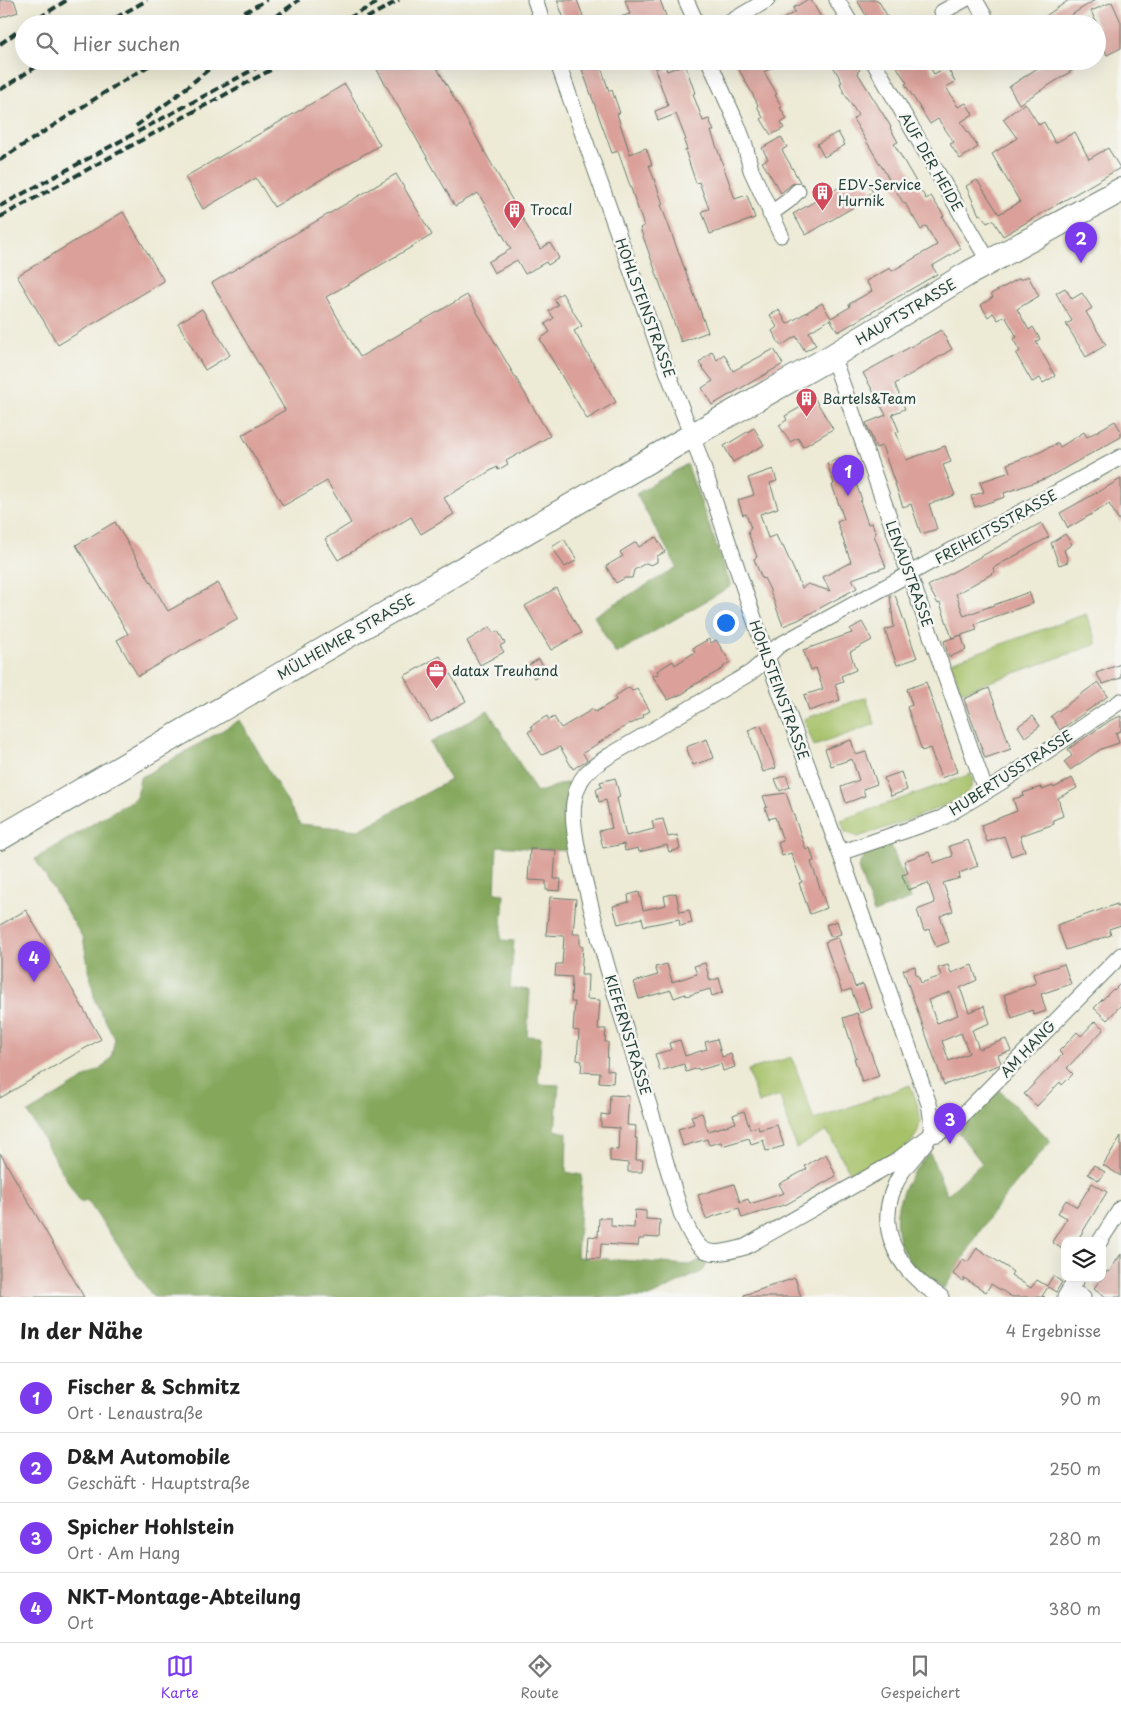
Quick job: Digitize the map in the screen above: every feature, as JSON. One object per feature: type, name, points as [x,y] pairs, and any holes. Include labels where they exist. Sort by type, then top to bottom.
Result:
[{"type":"main road","name":"HAUPTSTRASSE","points":[[692,436],[831,357],[989,262],[1121,190]]},
{"type":"main road","name":"MÜLHEIMER STRASSE","points":[[0,838],[692,436]]},
{"type":"street","points":[[535,0],[540,15]]},
{"type":"street","points":[[686,0],[693,15]]},
{"type":"street","points":[[742,15],[767,0]]},
{"type":"street","points":[[837,0],[846,15]]},
{"type":"street","points":[[942,12],[964,0]]},
{"type":"street","points":[[975,0],[984,15]]},
{"type":"street","name":"HOHLSTEINSTRASSE","points":[[560,70],[692,436],[767,657],[840,853],[929,1104],[932,1120],[930,1135]]},
{"type":"street","points":[[713,70],[738,124],[750,170],[781,235]]},
{"type":"street","name":"AUF DER HEIDE","points":[[877,70],[989,262]]},
{"type":"street","points":[[770,214],[798,191]]},
{"type":"street","name":"LENAUSTRASSE","points":[[831,357],[838,369],[986,792]]},
{"type":"street","name":"FREIHEITSSTRASSE","points":[[767,657],[778,646],[910,575],[1121,457]]},
{"type":"street","name":"KIEFERNSTRASSE","points":[[767,657],[760,666],[750,673],[592,767],[582,778],[574,799],[572,813],[582,868],[600,943],[682,1216],[698,1247],[704,1251],[722,1252],[745,1247],[895,1162],[930,1135]]},
{"type":"street","name":"HUBERTUSSTRASSE","points":[[840,853],[942,818],[986,792],[1121,701]]},
{"type":"street","name":"AM HANG","points":[[930,1135],[938,1134],[953,1125],[1121,955]]},
{"type":"street","points":[[930,1135],[902,1172],[893,1190],[888,1223],[891,1240],[899,1259],[913,1277],[927,1289],[941,1297]]},
{"type":"street","points":[[1103,1237],[1121,1208]]},
{"type":"street","points":[[1070,1289],[1083,1297]]},
{"type":"green space","points":[[687,464],[731,586],[616,654],[594,616],[677,567],[636,494]]},
{"type":"green space","points":[[1086,614],[1097,644],[961,692],[951,662]]},
{"type":"green space","points":[[866,697],[875,724],[814,746],[804,719]]},
{"type":"green space","points":[[488,710],[537,793],[564,783],[571,784],[566,807],[567,828],[572,851],[497,846],[495,893],[504,894],[501,940],[514,941],[510,988],[530,990],[527,1036],[541,1037],[538,1084],[559,1085],[555,1130],[567,1133],[566,1172],[582,1175],[577,1257],[690,1265],[705,1258],[710,1259],[703,1271],[649,1297],[153,1297],[87,1200],[80,1202],[28,1113],[104,1066],[111,1058],[115,1039],[95,1001],[83,938],[35,859],[137,797],[140,778],[240,720],[300,824],[359,830],[450,780],[430,743]]},
{"type":"green space","points":[[971,774],[972,785],[970,789],[963,795],[936,809],[858,837],[845,832],[841,820]]},
{"type":"green space","points":[[891,845],[911,899],[874,913],[858,868],[864,855]]},
{"type":"green space","points":[[792,1057],[814,1120],[910,1085],[920,1115],[918,1130],[913,1140],[895,1156],[853,1178],[827,1131],[796,1148],[780,1096],[758,1103],[748,1070]]},
{"type":"green space","points":[[999,1090],[1051,1141],[990,1215],[944,1289],[921,1275],[908,1260],[900,1244],[897,1212],[901,1197],[908,1181],[930,1153],[947,1195],[982,1163],[958,1132]]},
{"type":"building","points":[[0,0],[14,0],[18,12],[0,18]]},
{"type":"building","points":[[557,0],[577,0],[583,15],[563,15]]},
{"type":"building","points":[[625,0],[660,0],[666,15],[627,15],[630,14]]},
{"type":"building","points":[[807,0],[811,0],[820,15],[790,15],[795,12],[793,8]]},
{"type":"building","points":[[857,0],[878,0],[887,15],[866,15]]},
{"type":"building","points":[[1069,0],[1095,0],[1071,15],[1047,15]]},
{"type":"building","points":[[1112,2],[1121,22],[1121,48],[1107,55],[1106,15],[1093,15],[1091,11]]},
{"type":"building","points":[[377,70],[438,70],[540,249],[550,243],[559,258],[548,265],[546,262],[525,274],[517,260],[494,273],[488,262],[511,249],[478,193],[455,206]]},
{"type":"building","points":[[582,70],[602,70],[609,91],[612,90],[620,113],[617,114],[630,154],[646,148],[652,165],[649,165],[663,204],[661,205],[708,332],[681,342],[640,228],[644,226],[618,151],[612,153]]},
{"type":"building","points":[[655,70],[687,70],[703,121],[709,119],[714,131],[711,131],[735,199],[747,195],[755,218],[710,234],[702,211],[709,209],[699,182],[696,183],[685,150],[687,150],[684,141],[686,140],[676,114],[658,121],[655,111],[668,106]]},
{"type":"building","points":[[739,70],[767,70],[764,72],[777,94],[775,95],[782,107],[780,108],[787,119],[781,123],[784,128],[771,135],[761,119],[763,118]]},
{"type":"building","points":[[835,70],[860,70],[857,72],[891,127],[898,142],[894,144],[926,199],[931,196],[944,216],[942,217],[961,249],[932,266],[937,274],[838,332],[830,319],[809,332],[816,345],[805,351],[796,336],[781,346],[772,331],[777,327],[770,315],[779,310],[787,324],[822,303],[831,318],[850,307],[849,304],[872,291],[866,281],[890,268],[892,271],[937,245],[926,226],[921,230],[853,119],[858,115],[844,93],[840,83],[842,82]]},
{"type":"building","points":[[899,70],[932,70],[934,74],[941,70],[949,70],[955,82],[946,87],[958,107],[966,103],[973,114],[961,122],[978,147],[960,159],[950,144],[954,142],[938,119],[930,124],[905,84],[907,83]]},
{"type":"building","points":[[1034,70],[1073,70],[1019,104],[1009,87]]},
{"type":"building","points":[[345,84],[380,145],[274,207],[256,178],[203,209],[185,177]]},
{"type":"building","points":[[1025,103],[1039,125],[1044,122],[1055,143],[1075,132],[1089,159],[1108,148],[1120,168],[1003,236],[993,220],[987,223],[981,214],[979,215],[966,186],[977,180],[999,214],[1020,202],[992,154],[1017,138],[1003,119]]},
{"type":"building","points":[[838,132],[845,145],[824,157],[817,144]]},
{"type":"building","points":[[781,137],[787,147],[782,150],[800,182],[792,184],[781,193],[762,162],[768,159],[762,148]]},
{"type":"building","points":[[396,174],[432,235],[326,297],[360,357],[467,295],[550,436],[506,461],[508,464],[498,470],[497,467],[444,498],[454,514],[421,534],[411,517],[338,560],[325,539],[351,523],[327,481],[283,506],[242,435],[285,410],[212,283]]},
{"type":"building","points":[[857,177],[862,186],[867,183],[873,192],[868,195],[869,198],[806,235],[793,214]]},
{"type":"building","points":[[123,212],[164,281],[58,345],[17,276]]},
{"type":"building","points":[[1028,276],[1039,296],[1017,309],[1029,330],[1033,327],[1040,339],[1036,342],[1055,376],[1043,383],[1040,378],[1032,382],[1016,354],[1020,351],[1013,339],[1017,337],[1005,316],[998,320],[993,313],[988,317],[981,305],[993,297],[991,294],[1020,278],[1021,280]]},
{"type":"building","points":[[1065,288],[1072,299],[1082,293],[1092,308],[1086,312],[1106,345],[1086,357],[1066,324],[1072,321],[1056,293]]},
{"type":"building","points":[[562,293],[582,326],[574,331],[616,402],[587,419],[540,339],[550,332],[545,324],[554,318],[549,311],[558,305],[554,299]]},
{"type":"building","points":[[202,309],[230,355],[205,370],[178,323]]},
{"type":"building","points":[[941,330],[952,349],[895,384],[905,409],[892,414],[899,431],[896,432],[906,460],[945,446],[951,462],[943,465],[955,495],[929,504],[937,529],[921,534],[911,504],[903,507],[882,446],[876,448],[866,423],[886,415],[863,373]]},
{"type":"building","points":[[774,349],[783,364],[712,405],[702,388],[713,381],[699,363],[712,351],[717,360],[724,354],[733,371]]},
{"type":"building","name":"Bartels&Team","points":[[815,399],[833,429],[803,447],[798,438],[790,442],[779,425],[787,420],[785,416]]},
{"type":"building","points":[[1115,421],[1121,431],[1121,437],[1047,478],[1004,493],[1005,497],[975,507],[971,496],[984,492],[980,482],[1010,472],[1007,464],[1038,453],[1058,443],[1060,447],[1084,432],[1087,437]]},
{"type":"building","points":[[754,428],[764,445],[733,462],[724,446]]},
{"type":"building","points":[[846,456],[862,500],[860,501],[868,524],[872,523],[876,534],[874,535],[886,567],[852,579],[857,588],[798,620],[783,626],[769,588],[764,578],[762,579],[754,559],[757,557],[748,532],[751,528],[746,514],[743,515],[738,500],[754,495],[748,478],[773,469],[777,481],[770,483],[778,508],[760,514],[768,538],[776,535],[802,588],[808,584],[830,591],[823,577],[851,562],[837,522],[844,519],[832,485],[834,484],[827,463]]},
{"type":"building","points":[[1121,479],[1121,523],[1109,504],[1068,528],[1060,513]]},
{"type":"building","points":[[115,522],[168,611],[218,583],[238,618],[138,676],[117,640],[128,634],[76,545]]},
{"type":"building","points":[[1041,523],[1049,537],[993,568],[995,572],[956,594],[964,616],[1029,592],[1033,603],[975,624],[977,630],[952,638],[940,603],[938,604],[928,586]]},
{"type":"building","points":[[1065,534],[1072,544],[1064,550],[1068,562],[1059,565],[1051,543]]},
{"type":"building","points":[[656,537],[665,552],[657,556],[657,562],[651,565],[646,563],[634,570],[632,578],[625,578],[616,583],[606,566],[623,556],[620,552],[636,542],[639,547]]},
{"type":"building","points":[[564,539],[577,560],[565,567],[552,547]]},
{"type":"building","points":[[556,588],[581,633],[551,650],[525,606]]},
{"type":"building","points":[[895,595],[917,658],[897,665],[885,630],[894,627],[890,596]]},
{"type":"building","points":[[862,622],[872,640],[850,652],[856,670],[841,676],[843,681],[835,684],[840,700],[809,711],[804,695],[823,689],[816,668],[811,670],[803,650],[852,633],[850,629]]},
{"type":"building","points":[[490,627],[493,633],[498,631],[505,643],[500,646],[504,652],[480,665],[467,641]]},
{"type":"building","points":[[961,635],[966,650],[949,657],[944,641]]},
{"type":"building","points":[[709,639],[711,643],[716,640],[730,662],[724,668],[687,689],[682,694],[668,700],[652,675],[659,674],[657,671],[673,661],[675,665],[695,652],[693,648]]},
{"type":"building","name":"datax Treuhand","points":[[440,656],[466,701],[431,722],[404,676]]},
{"type":"building","points":[[539,659],[546,671],[534,678],[527,666]]},
{"type":"building","points":[[1121,664],[1121,678],[1103,684],[1096,673]]},
{"type":"building","points":[[926,682],[957,772],[941,778],[930,748],[922,751],[907,707],[912,705],[907,689]]},
{"type":"building","points":[[1098,682],[1108,696],[1060,730],[1051,716]]},
{"type":"building","points":[[629,687],[632,691],[637,688],[650,711],[643,715],[644,717],[630,723],[583,753],[587,760],[573,769],[560,747],[542,755],[528,732],[533,729],[531,726],[547,716],[549,720],[554,717],[561,728],[593,709],[595,712],[616,700],[614,697]]},
{"type":"building","points":[[989,688],[1011,749],[985,758],[964,699]]},
{"type":"building","points":[[1033,716],[1040,726],[1025,737],[1018,726]]},
{"type":"building","points":[[1121,716],[1121,731],[1116,733],[1119,743],[1101,749],[1070,770],[1064,762],[1072,756],[1068,749],[1111,720]]},
{"type":"building","points":[[761,725],[776,768],[763,772],[748,730]]},
{"type":"building","points":[[707,739],[714,758],[693,765],[686,747]]},
{"type":"building","points":[[851,740],[856,755],[866,752],[877,784],[863,789],[865,796],[846,803],[841,787],[859,780],[852,759],[831,766],[825,749]]},
{"type":"building","points":[[901,772],[907,790],[891,796],[884,778]]},
{"type":"building","points":[[786,775],[790,787],[780,791],[775,779]]},
{"type":"building","points":[[615,778],[620,797],[617,798],[626,836],[654,829],[652,821],[663,819],[668,837],[677,835],[680,849],[669,852],[667,845],[639,852],[638,848],[625,851],[624,844],[603,848],[599,831],[612,828],[606,800],[599,802],[596,789],[602,787],[600,782]]},
{"type":"building","points":[[1072,778],[1077,788],[1058,798],[1063,816],[1053,820],[1054,824],[1020,836],[1025,851],[1011,856],[1004,836],[987,842],[981,825],[1017,811],[1013,799],[1024,796],[1023,793],[1041,787],[1042,790],[1053,786],[1054,788]]},
{"type":"building","points":[[786,793],[806,850],[810,848],[814,861],[811,862],[827,908],[810,914],[799,883],[802,882],[791,853],[782,856],[778,843],[783,841],[775,817],[769,819],[765,808],[767,807],[763,796]]},
{"type":"building","points":[[968,840],[978,866],[959,873],[960,878],[943,883],[953,911],[940,916],[949,942],[936,947],[929,929],[924,931],[917,910],[935,903],[928,883],[908,890],[902,875],[908,873],[904,861],[929,852],[933,863],[953,856],[949,846]]},
{"type":"building","points":[[530,849],[556,850],[554,879],[561,879],[560,891],[546,890],[546,881],[528,880]]},
{"type":"building","points":[[639,892],[643,910],[666,905],[664,896],[676,893],[680,912],[689,910],[692,923],[680,926],[679,919],[644,926],[642,918],[618,924],[613,906],[629,902],[628,895]]},
{"type":"building","points":[[550,897],[576,899],[573,934],[580,934],[580,946],[583,946],[581,975],[588,975],[587,999],[600,1000],[598,1029],[606,1029],[605,1042],[608,1042],[607,1070],[614,1071],[613,1083],[599,1082],[600,1073],[581,1072],[582,1061],[577,1060],[579,1031],[573,1030],[575,1002],[571,1002],[572,977],[555,976],[556,964],[562,964],[564,936],[546,935]]},
{"type":"building","points":[[1117,904],[1117,907],[1121,906],[1121,925],[1109,929],[1111,935],[1066,950],[1057,925]]},
{"type":"building","points":[[26,910],[101,1039],[0,1098],[0,925]]},
{"type":"building","points":[[837,921],[841,934],[831,937],[826,925]]},
{"type":"building","points":[[838,937],[855,987],[863,984],[872,1008],[860,1013],[851,989],[842,992],[825,942]]},
{"type":"building","points":[[705,963],[710,981],[719,978],[723,992],[712,996],[710,989],[674,998],[671,990],[639,999],[634,982],[658,975],[655,967],[667,964],[672,982],[697,974],[694,966]]},
{"type":"building","points":[[1064,964],[1071,984],[1041,994],[1046,1011],[1034,1015],[1032,1010],[1012,1018],[1004,995],[1036,983],[1033,974]]},
{"type":"building","points":[[948,965],[951,973],[972,965],[977,980],[960,988],[969,1012],[984,1006],[990,1023],[972,1030],[979,1049],[1006,1039],[1011,1051],[998,1055],[1001,1063],[999,1065],[944,1085],[903,970],[915,966],[916,976],[918,975],[921,983],[941,976],[938,968]],"holes":[[[950,992],[958,1015],[937,1023],[928,1000]],[[961,1033],[969,1053],[949,1061],[942,1041]]]},
{"type":"building","points":[[1121,983],[1121,1005],[1107,1020],[1094,1008]]},
{"type":"building","points":[[857,1013],[879,1076],[862,1082],[843,1018]]},
{"type":"building","points":[[1095,1021],[1104,1029],[1067,1068],[1073,1074],[1062,1085],[1060,1082],[1037,1106],[1024,1094],[1062,1055],[1059,1051],[1077,1032],[1081,1036]]},
{"type":"building","points":[[717,1039],[722,1057],[731,1054],[735,1067],[723,1071],[721,1064],[686,1072],[684,1064],[660,1071],[655,1054],[671,1050],[669,1043],[680,1040],[685,1056],[707,1049],[705,1042]]},
{"type":"building","points":[[610,1095],[629,1096],[627,1125],[636,1126],[636,1160],[643,1160],[642,1172],[628,1172],[628,1163],[610,1161],[610,1149],[618,1150],[619,1128],[601,1127],[601,1114],[609,1115]]},
{"type":"building","points":[[744,1111],[750,1129],[758,1126],[759,1130],[777,1125],[784,1146],[766,1151],[763,1140],[751,1144],[749,1138],[722,1146],[721,1142],[709,1145],[707,1139],[683,1146],[678,1129],[694,1124],[691,1116],[702,1113],[708,1131],[736,1123],[733,1115]]},
{"type":"building","points":[[1121,1136],[1121,1176],[1103,1165]]},
{"type":"building","points":[[0,1153],[84,1297],[0,1297]]},
{"type":"building","points":[[826,1154],[836,1176],[787,1204],[742,1218],[739,1208],[706,1219],[698,1195],[734,1184],[740,1202],[748,1199],[750,1204],[784,1193],[779,1184],[807,1169],[805,1166]]},
{"type":"building","points":[[1094,1165],[1105,1172],[1099,1181],[1088,1174]]},
{"type":"building","points":[[1092,1183],[1107,1192],[1079,1237],[1061,1237],[1061,1248],[1052,1242],[1067,1218],[1058,1213],[1066,1200],[1077,1207]]},
{"type":"building","points":[[635,1210],[646,1211],[646,1219],[660,1220],[659,1238],[644,1237],[644,1239],[639,1239],[638,1246],[601,1244],[600,1259],[587,1258],[589,1236],[598,1237],[599,1218],[611,1218],[611,1226],[634,1228]]},
{"type":"building","points":[[977,1248],[1008,1268],[1013,1272],[1011,1275],[1031,1288],[1037,1280],[1047,1286],[1053,1276],[1062,1282],[1056,1292],[1048,1287],[1042,1296],[1045,1297],[1012,1297],[991,1284],[986,1292],[964,1278],[963,1281],[953,1274],[963,1259],[968,1262]]},
{"type":"building","points":[[1121,1254],[1121,1297],[1106,1297],[1094,1288],[1099,1282],[1106,1282],[1106,1272],[1109,1272]]},
{"type":"building","points":[[795,1278],[801,1297],[744,1297],[744,1295]]},
{"type":"railway","points":[[43,15],[67,0]]},
{"type":"railway","points":[[121,15],[147,0]]},
{"type":"railway","points":[[240,15],[267,0]]},
{"type":"railway","points":[[278,15],[299,0]]},
{"type":"railway","points":[[354,15],[382,0]]},
{"type":"railway","points":[[372,15],[399,0]]},
{"type":"railway","points":[[0,44],[15,33]]},
{"type":"railway","points":[[0,90],[31,70]]},
{"type":"railway","points":[[0,160],[142,70]]},
{"type":"railway","points":[[136,126],[208,70]]},
{"type":"railway","points":[[0,206],[252,70]]},
{"type":"railway","points":[[0,217],[270,70]]},
{"type":"place","name":"EDV-Service Hurnik","points":[[822,212]]},
{"type":"place","name":"Trocal","points":[[514,229]]},
{"type":"place","name":"D&M Automobile","points":[[1081,263]]},
{"type":"place","name":"Bartels&Team","points":[[806,418]]},
{"type":"place","name":"Fischer & Schmitz","points":[[848,496]]},
{"type":"place","name":"datax Treuhand","points":[[436,690]]},
{"type":"place","name":"NKT-Montage-Abteilung","points":[[34,982]]},
{"type":"place","name":"Spicher Hohlstein","points":[[950,1144]]}]
